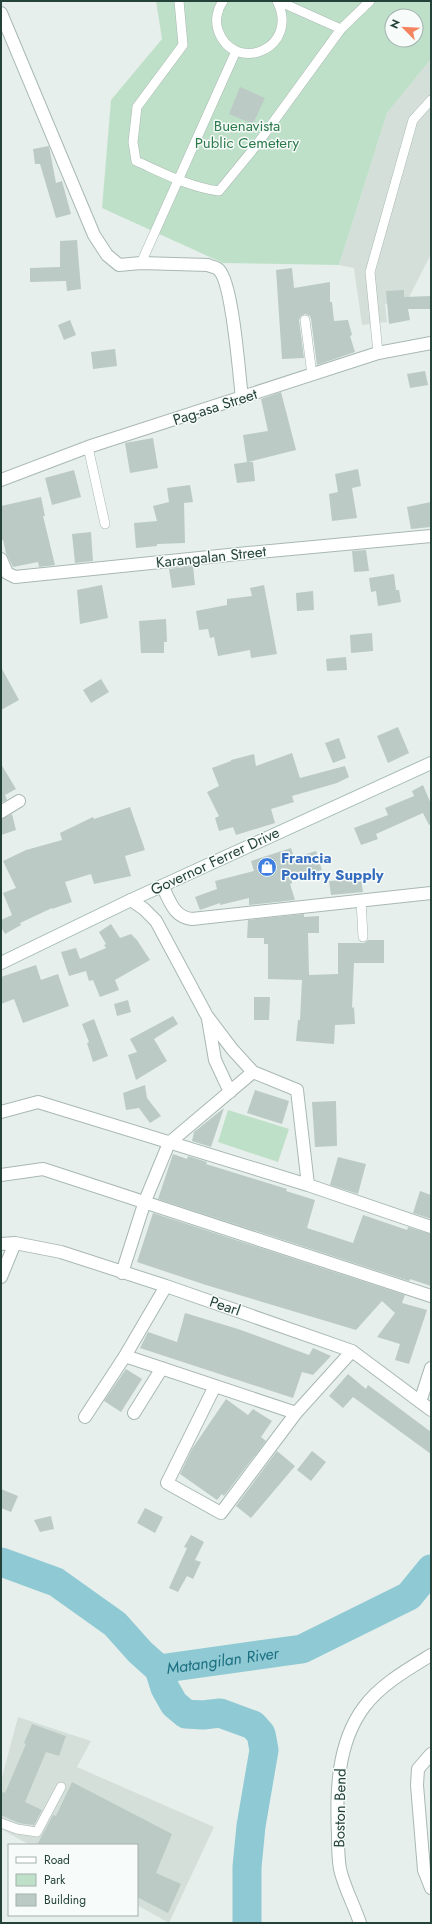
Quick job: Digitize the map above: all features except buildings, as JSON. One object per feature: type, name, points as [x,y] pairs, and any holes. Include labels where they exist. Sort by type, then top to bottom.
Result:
[{"type":"street","points":[[1,13],[94,235],[106,256],[120,265],[141,263],[208,266],[218,269],[223,275],[234,321],[242,398]]},
{"type":"street","name":"Pag-asa Street","points":[[1,480],[88,447],[378,353],[431,343]]},
{"type":"street","name":"Karangalan Street","points":[[1,559],[7,573],[15,577],[431,536]]},
{"type":"street","name":"Governor Ferrer Drive","points":[[1,963],[131,900],[431,763]]},
{"type":"street","points":[[1,812],[19,801]]},
{"type":"street","points":[[162,886],[176,912],[183,918],[431,893]]},
{"type":"street","points":[[131,900],[144,909],[156,921],[207,1016],[232,1049],[253,1072],[297,1090],[308,1186]]},
{"type":"street","points":[[207,1016],[215,1060],[230,1092]]},
{"type":"street","points":[[122,1273],[145,1201],[169,1143],[253,1072]]},
{"type":"street","points":[[1,1112],[38,1102],[308,1186],[431,1227]]},
{"type":"street","points":[[1,1175],[43,1169],[145,1201],[431,1296]]},
{"type":"street","points":[[1,1277],[15,1243]]},
{"type":"street","name":"Pearl","points":[[1,1244],[15,1243],[61,1252],[166,1286],[352,1351],[431,1410]]},
{"type":"street","points":[[85,1417],[125,1356],[166,1286]]},
{"type":"street","points":[[215,1386],[167,1483],[221,1513],[296,1413],[352,1351]]},
{"type":"street","points":[[125,1356],[296,1413]]},
{"type":"street","points":[[134,1413],[162,1368]]},
{"type":"street","points":[[420,1402],[431,1368]]},
{"type":"street","name":"Boston Bend","points":[[360,1923],[343,1879],[339,1859],[336,1812],[342,1756],[354,1722],[364,1706],[391,1682],[431,1655]]},
{"type":"street","points":[[431,1754],[418,1769],[416,1785],[426,1840],[424,1870],[431,1888]]},
{"type":"lane","points":[[179,1],[183,45],[137,107],[133,142],[136,161],[178,181],[207,190],[219,191],[255,147],[341,29],[370,1]]},
{"type":"lane","points":[[223,1],[217,15],[217,26],[220,37],[227,46],[236,51],[247,54],[258,53],[268,48],[276,41],[281,32],[283,21],[282,10],[277,1]]},
{"type":"lane","points":[[277,1],[341,29]]},
{"type":"lane","points":[[141,263],[236,51]]},
{"type":"lane","points":[[378,353],[370,272],[413,120],[431,100]]},
{"type":"lane","points":[[305,320],[312,375]]},
{"type":"lane","points":[[88,447],[105,524]]},
{"type":"lane","points":[[361,900],[363,937]]},
{"type":"lane","points":[[1,1823],[17,1829],[37,1832],[60,1787]]},
{"type":"shaded area","points":[[431,59],[431,254],[407,301],[385,304],[387,322],[362,325],[354,268],[339,265],[387,113]]},
{"type":"shaded area","points":[[18,1717],[91,1741],[77,1767],[214,1827],[169,1923],[138,1906],[138,1844],[28,1844],[1,1829],[1,1781]]},
{"type":"green space","name":"Buenavista Public Cemetery","points":[[156,1],[431,1],[431,59],[387,113],[339,265],[223,263],[102,208],[111,100],[162,39]]},
{"type":"green space","points":[[228,1110],[289,1129],[278,1162],[218,1142]]},
{"type":"waterway","name":"Matangilan River","points":[[1,1562],[56,1582],[115,1624],[140,1652],[159,1669],[302,1649],[409,1596],[431,1569]]},
{"type":"waterway","points":[[159,1669],[165,1688],[174,1704],[186,1714],[203,1715],[220,1713],[253,1725],[261,1734],[264,1750],[251,1826],[247,1867],[247,1923]]},
{"type":"place","name":"Francia Poultry Supply","points":[[267,867]]}]
